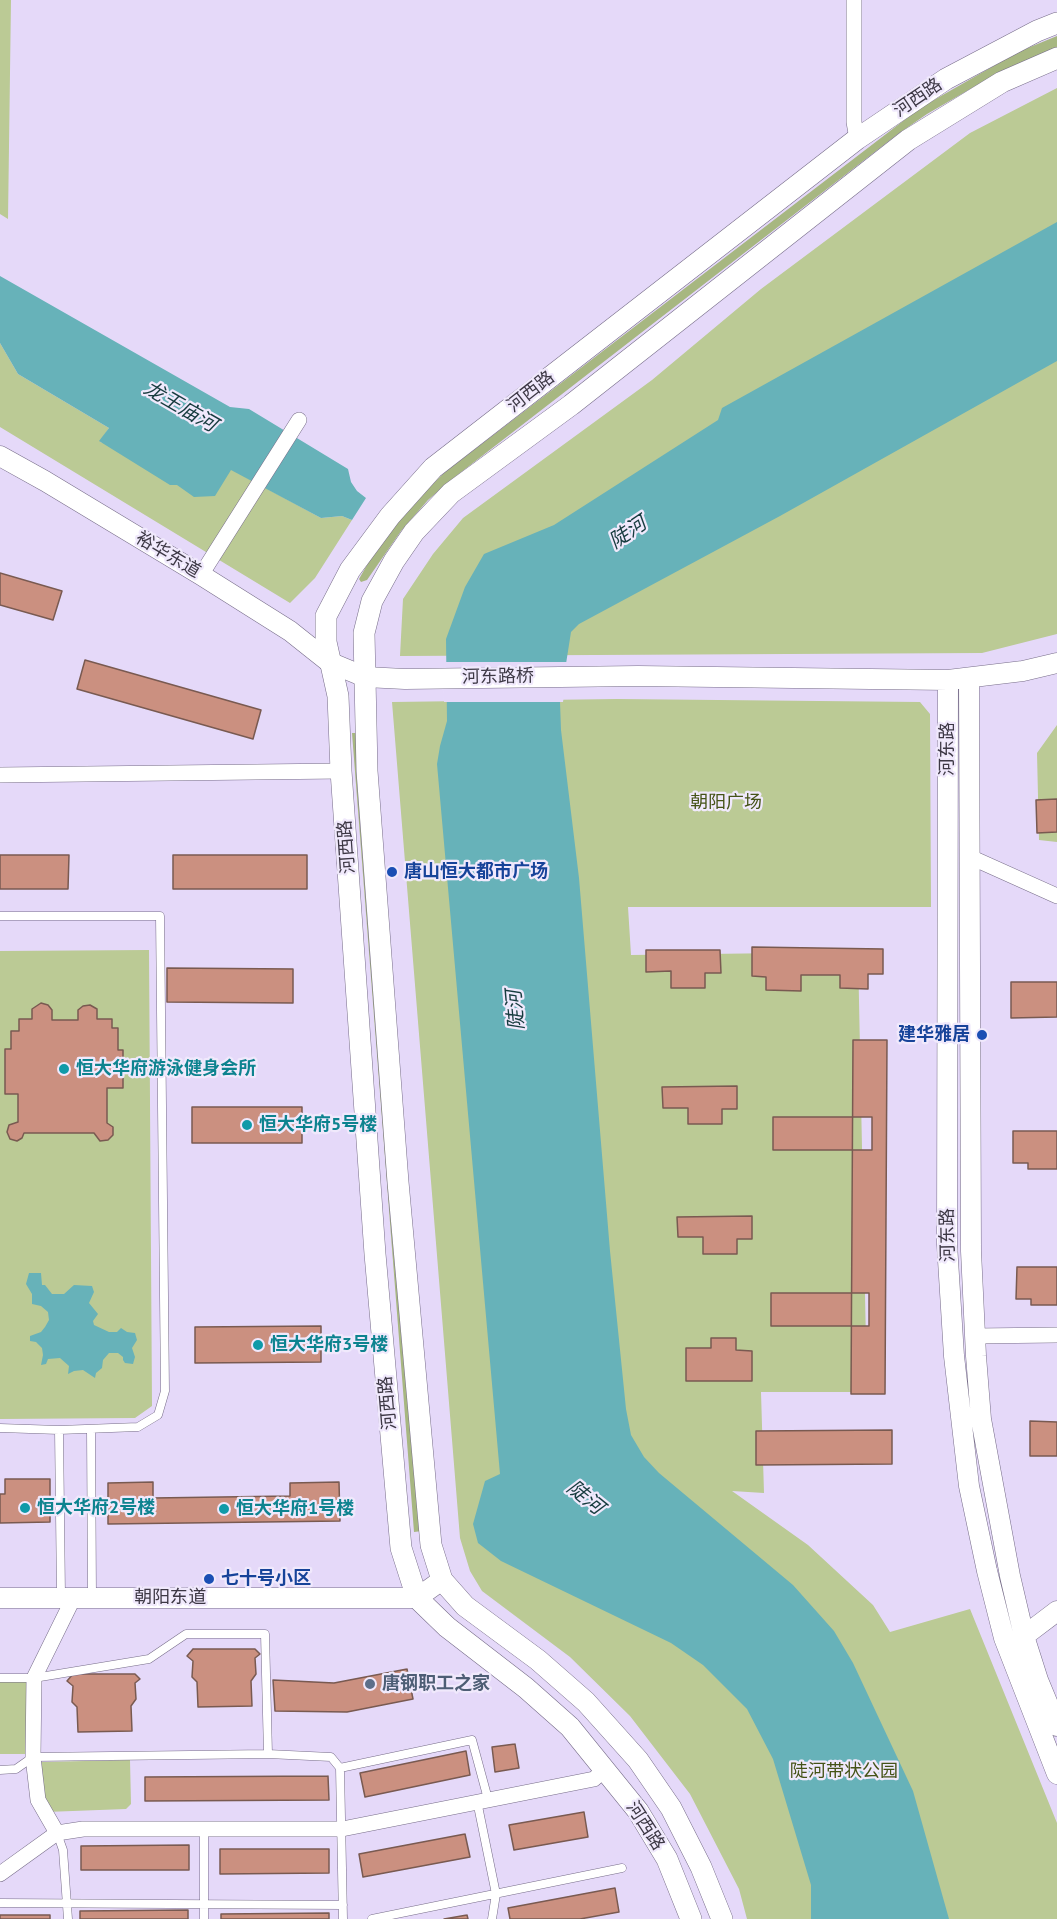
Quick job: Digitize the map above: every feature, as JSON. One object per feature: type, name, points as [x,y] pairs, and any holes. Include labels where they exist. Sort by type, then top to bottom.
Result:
[{"type":"main road","name":"河西路","points":[[691,1919],[667,1859],[638,1811],[570,1726],[526,1688],[447,1627],[417,1598],[401,1548],[375,1254],[341,771],[338,696],[326,642],[326,616],[350,570],[390,516],[433,468],[857,139],[946,79],[1037,31],[1057,23]]},
{"type":"main road","name":"河西路","points":[[722,1919],[701,1867],[671,1808],[638,1760],[586,1702],[538,1660],[465,1606],[442,1580],[431,1545],[398,1182],[367,771],[364,633],[372,601],[394,561],[414,532],[451,493],[571,405],[908,140],[1002,82],[1057,58]]},
{"type":"street","points":[[854,0],[854,122],[857,139]]},
{"type":"street","points":[[201,575],[299,420]]},
{"type":"street","name":"裕华东道","points":[[0,456],[201,575],[290,631],[329,662],[365,677]]},
{"type":"street","points":[[948,680],[1023,671],[1057,663]]},
{"type":"street","name":"河东路桥","points":[[365,677],[405,679],[591,676],[948,680]]},
{"type":"street","name":"河东路","points":[[969,679],[971,1251],[981,1419],[1010,1576],[1024,1636],[1038,1680],[1057,1725]]},
{"type":"street","name":"河东路","points":[[948,680],[947,1244],[955,1366],[969,1485],[989,1582],[1004,1638],[1057,1774]]},
{"type":"street","points":[[0,775],[341,771]]},
{"type":"street","points":[[968,856],[1057,896]]},
{"type":"street","points":[[975,1336],[1057,1335]]},
{"type":"street","points":[[417,1598],[442,1580]]},
{"type":"street","name":"朝阳东道","points":[[0,1599],[417,1598]]},
{"type":"street","points":[[57,1833],[38,1800],[33,1756],[34,1678],[76,1599]]},
{"type":"street","points":[[1024,1636],[1057,1611]]},
{"type":"street","points":[[0,1874],[57,1833],[83,1829],[342,1829],[594,1779],[605,1769]]},
{"type":"lane","points":[[0,916],[160,916],[165,1391],[158,1415],[138,1427],[59,1430],[0,1428]]},
{"type":"lane","points":[[76,1599],[92,1429]]},
{"type":"lane","points":[[59,1430],[76,1599]]},
{"type":"lane","points":[[0,1678],[34,1678],[148,1659],[186,1634],[265,1634],[268,1754]]},
{"type":"lane","points":[[340,1768],[472,1740],[496,1894],[492,1919]]},
{"type":"lane","points":[[0,1770],[16,1769],[33,1756],[268,1754],[331,1756],[340,1768],[343,1919]]},
{"type":"lane","points":[[204,1829],[204,1919]]},
{"type":"lane","points":[[57,1833],[63,1850],[68,1919]]},
{"type":"lane","points":[[372,1919],[622,1868]]},
{"type":"lane","points":[[0,1903],[343,1905]]},
{"type":"green space","points":[[0,0],[11,0],[8,219],[0,214]]},
{"type":"green space","points":[[1057,88],[1057,634],[982,653],[400,656],[403,599],[433,554],[463,518],[652,380],[761,289],[970,133]]},
{"type":"green space","points":[[0,343],[18,374],[109,428],[100,442],[231,469],[321,518],[342,516],[352,520],[315,578],[290,603],[0,427]]},
{"type":"green space","name":"陡河带状公园","points":[[617,699],[920,702],[930,714],[931,907],[628,907],[631,955],[858,952],[867,1392],[761,1392],[764,1493],[732,1491],[808,1545],[873,1605],[890,1632],[970,1609],[1057,1823],[1057,1919],[747,1919],[739,1889],[690,1794],[630,1716],[570,1657],[482,1591],[470,1571],[460,1538],[392,702]]},
{"type":"green space","points":[[1057,725],[1057,842],[1039,840],[1037,753]]},
{"type":"green space","points":[[149,950],[152,1406],[135,1418],[0,1419],[0,951]]},
{"type":"green space","points":[[30,1678],[30,1754],[0,1754],[0,1679]]},
{"type":"green space","points":[[130,1760],[131,1804],[126,1809],[46,1812],[40,1762]]},
{"type":"shaded area","points":[[1057,36],[1057,48],[998,73],[927,114],[898,134],[451,480],[428,500],[401,531],[367,580],[361,582],[359,579],[379,544],[413,503],[445,472],[920,108],[1018,52]]},
{"type":"shaded area","points":[[352,733],[358,733],[422,1531],[414,1532]]},
{"type":"water","name":"陡河","points":[[1057,222],[1057,361],[780,516],[579,624],[571,632],[560,702],[561,730],[579,878],[610,1251],[626,1409],[631,1435],[644,1457],[659,1473],[793,1585],[834,1631],[853,1663],[913,1791],[949,1919],[811,1919],[811,1885],[773,1759],[747,1709],[703,1665],[671,1643],[501,1561],[478,1543],[473,1524],[485,1481],[500,1474],[437,764],[447,721],[446,639],[465,587],[484,554],[554,525],[718,420],[722,408]]},
{"type":"water","name":"龙王庙河","points":[[0,276],[230,407],[249,409],[348,469],[351,482],[366,498],[352,520],[342,516],[321,518],[231,470],[215,496],[194,497],[177,485],[170,485],[99,441],[109,428],[18,374],[0,343]]},
{"type":"water","points":[[29,1273],[41,1273],[42,1285],[45,1285],[52,1294],[64,1294],[74,1285],[92,1286],[94,1292],[89,1303],[98,1314],[93,1321],[94,1325],[109,1332],[117,1332],[121,1328],[135,1333],[137,1340],[132,1348],[135,1357],[133,1364],[125,1363],[123,1357],[118,1353],[109,1353],[103,1360],[102,1368],[96,1373],[95,1378],[83,1370],[68,1374],[69,1366],[60,1358],[48,1359],[46,1364],[41,1365],[42,1348],[36,1342],[30,1341],[30,1336],[41,1332],[45,1327],[49,1320],[48,1312],[41,1306],[32,1304],[32,1294],[26,1284]]},
{"type":"pier","points":[[443,662],[569,662],[563,702],[444,702]]},
{"type":"building","points":[[0,573],[62,591],[53,620],[0,605]]},
{"type":"building","points":[[85,660],[261,710],[253,739],[77,689]]},
{"type":"building","points":[[1057,799],[1057,832],[1037,833],[1036,800]]},
{"type":"building","points":[[0,855],[69,855],[68,889],[0,889]]},
{"type":"building","points":[[173,855],[307,855],[307,889],[173,889]]},
{"type":"building","points":[[752,947],[883,949],[883,974],[868,974],[868,989],[840,988],[840,975],[801,975],[801,991],[766,990],[766,977],[752,976]]},
{"type":"building","points":[[646,950],[720,950],[721,973],[705,973],[705,988],[671,988],[671,971],[646,972]]},
{"type":"building","points":[[167,968],[293,969],[293,1003],[167,1002]]},
{"type":"building","points":[[1011,982],[1057,982],[1057,1017],[1011,1018]]},
{"type":"building","name":"恒大华府游泳健身会所","points":[[41,1003],[48,1005],[52,1010],[52,1020],[78,1020],[78,1010],[90,1005],[97,1009],[97,1019],[112,1019],[112,1028],[118,1028],[118,1050],[123,1050],[123,1088],[107,1088],[107,1123],[113,1127],[113,1135],[108,1140],[100,1141],[94,1133],[24,1133],[17,1141],[10,1139],[7,1132],[9,1125],[18,1122],[18,1094],[5,1094],[5,1049],[11,1049],[11,1031],[19,1031],[19,1019],[32,1019],[32,1009]]},
{"type":"building","points":[[853,1040],[887,1040],[885,1394],[851,1394]]},
{"type":"building","points":[[737,1086],[737,1109],[722,1109],[722,1124],[688,1124],[688,1108],[663,1108],[662,1087]]},
{"type":"building","name":"恒大华府5号楼","points":[[192,1107],[302,1107],[302,1143],[192,1143]]},
{"type":"building","points":[[773,1117],[872,1117],[872,1150],[773,1150]]},
{"type":"building","points":[[1013,1131],[1057,1131],[1057,1169],[1028,1169],[1028,1163],[1013,1163]]},
{"type":"building","points":[[752,1216],[752,1239],[737,1239],[737,1254],[703,1254],[703,1237],[678,1237],[677,1217]]},
{"type":"building","points":[[1017,1267],[1057,1267],[1057,1305],[1031,1305],[1031,1299],[1016,1299]]},
{"type":"building","points":[[771,1293],[869,1293],[869,1326],[771,1326]]},
{"type":"building","name":"恒大华府3号楼","points":[[321,1326],[321,1362],[195,1363],[195,1327]]},
{"type":"building","points":[[711,1338],[736,1338],[736,1350],[752,1351],[752,1381],[686,1381],[686,1348],[711,1348]]},
{"type":"building","points":[[1030,1421],[1057,1422],[1057,1456],[1030,1456]]},
{"type":"building","points":[[892,1430],[892,1464],[756,1465],[756,1431]]},
{"type":"building","name":"恒大华府2号楼","points":[[5,1479],[50,1479],[50,1522],[0,1523],[0,1494],[5,1494]]},
{"type":"building","name":"恒大华府1号楼","points":[[153,1482],[153,1498],[290,1496],[290,1483],[339,1482],[340,1521],[108,1524],[108,1483]]},
{"type":"building","points":[[193,1649],[255,1649],[260,1654],[255,1658],[256,1674],[251,1681],[252,1706],[198,1707],[197,1682],[192,1677],[193,1661],[187,1656]]},
{"type":"building","name":"唐钢职工之家","points":[[407,1669],[413,1699],[347,1712],[275,1711],[273,1680],[334,1683]]},
{"type":"building","points":[[73,1674],[135,1674],[140,1679],[135,1683],[136,1699],[131,1706],[132,1731],[78,1732],[77,1707],[72,1702],[73,1686],[67,1681]]},
{"type":"building","points":[[515,1744],[519,1768],[495,1772],[492,1747]]},
{"type":"building","points":[[466,1751],[470,1775],[365,1797],[360,1773]]},
{"type":"building","points":[[328,1776],[329,1800],[145,1801],[145,1777]]},
{"type":"building","points":[[584,1812],[588,1837],[514,1850],[509,1825]]},
{"type":"building","points":[[465,1834],[470,1857],[363,1877],[359,1854]]},
{"type":"building","points":[[189,1845],[189,1870],[81,1870],[81,1846]]},
{"type":"building","points":[[220,1849],[329,1849],[329,1873],[220,1874]]},
{"type":"building","points":[[615,1888],[619,1912],[580,1919],[510,1919],[508,1908]]},
{"type":"building","points":[[188,1910],[188,1919],[80,1919],[80,1911]]},
{"type":"building","points":[[329,1913],[329,1919],[221,1919],[221,1914]]},
{"type":"building","points":[[0,1915],[50,1915],[50,1919],[0,1919]]},
{"type":"building","points":[[467,1915],[468,1919],[444,1919]]},
{"type":"place","name":"唐山恒大都市广场","points":[[392,872]]},
{"type":"place","name":"建华雅居","points":[[982,1035]]},
{"type":"place","name":"恒大华府游泳健身会所","points":[[64,1069]]},
{"type":"place","name":"恒大华府5号楼","points":[[247,1125]]},
{"type":"place","name":"恒大华府3号楼","points":[[258,1345]]},
{"type":"place","name":"恒大华府2号楼","points":[[25,1508]]},
{"type":"place","name":"恒大华府1号楼","points":[[224,1509]]},
{"type":"place","name":"七十号小区","points":[[209,1579]]},
{"type":"place","name":"唐钢职工之家","points":[[370,1684]]},
{"type":"park label","name":"朝阳广场","points":[[726,803]]}]
